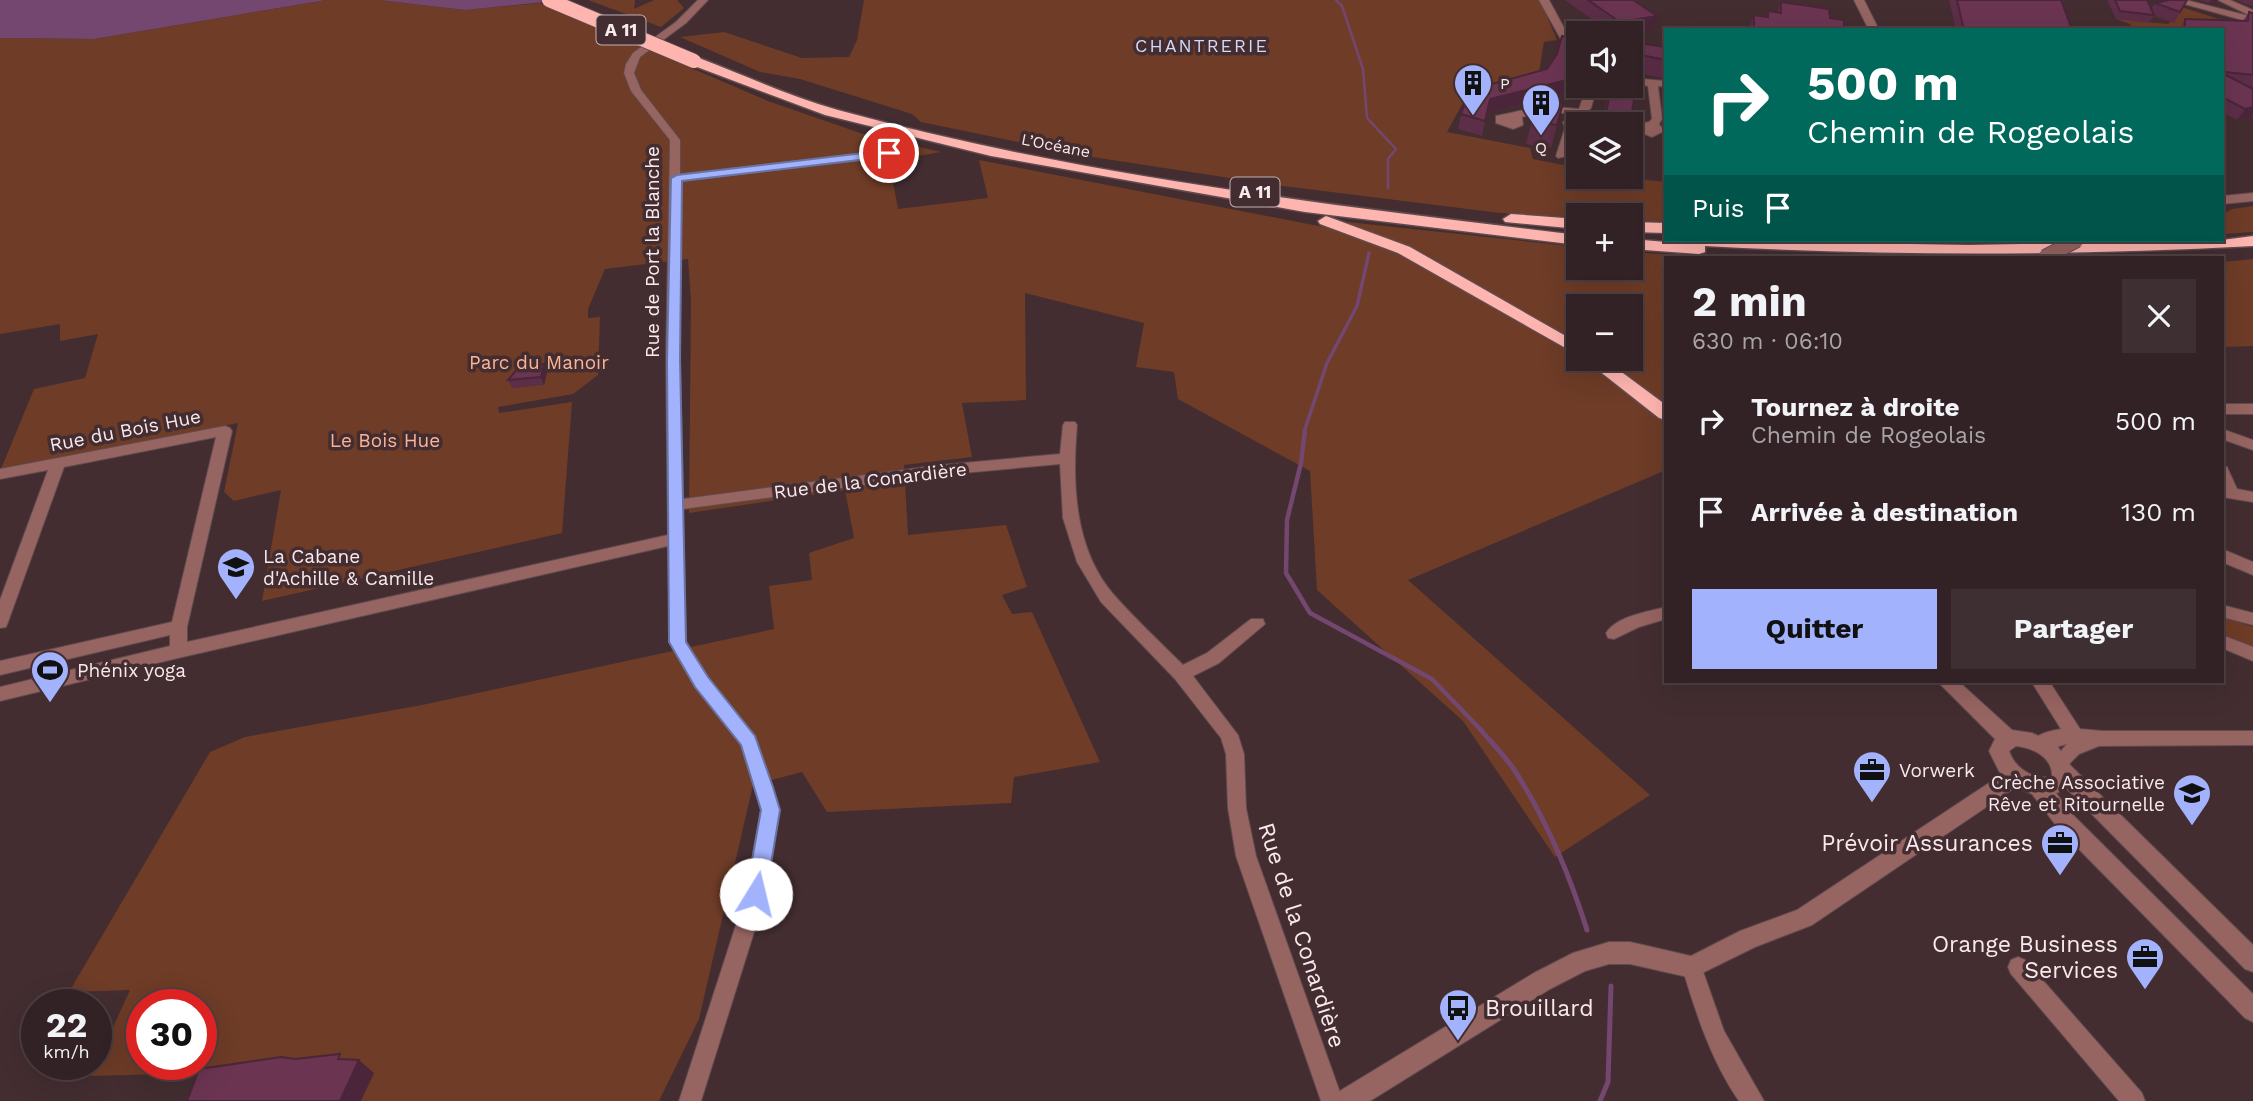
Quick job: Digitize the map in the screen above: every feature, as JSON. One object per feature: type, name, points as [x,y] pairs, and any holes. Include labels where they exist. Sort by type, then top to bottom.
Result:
[{"type":"highway","name":"L’Océane","points":[[549,0],[698,58],[831,104],[961,138],[1232,188],[1463,220],[1566,231]]},
{"type":"highway","name":"L’Océane","points":[[569,0],[804,103],[899,132],[1206,192],[1415,222],[1566,239]]},
{"type":"highway","points":[[1206,192],[1226,200],[1334,223],[1382,240],[1566,343]]},
{"type":"highway","points":[[1463,220],[1487,217],[1566,223]]},
{"type":"highway","points":[[1643,227],[1664,228]]},
{"type":"highway","points":[[1643,237],[1664,239]]},
{"type":"highway","points":[[1738,242],[1950,250],[2122,247],[2253,241]]},
{"type":"highway","points":[[1643,245],[1875,256]]},
{"type":"highway","points":[[2095,256],[2253,250]]},
{"type":"highway","points":[[1608,371],[1664,413]]},
{"type":"street","name":"Rue de Port la Blanche","points":[[690,1101],[756,894],[770,810],[749,742],[702,682],[678,642],[674,538],[676,140],[668,126],[630,80],[630,69],[642,50],[680,24],[703,0]]},
{"type":"street","points":[[1544,0],[1566,41]]},
{"type":"street","points":[[1859,0],[1873,28]]},
{"type":"street","points":[[2175,0],[2253,20]]},
{"type":"street","points":[[2223,0],[2253,13]]},
{"type":"street","points":[[1643,83],[1664,84]]},
{"type":"street","points":[[1652,125],[1657,119],[1653,84]]},
{"type":"street","points":[[1511,116],[1543,109],[1566,118]]},
{"type":"street","points":[[1562,156],[1566,148]]},
{"type":"street","points":[[677,178],[889,153]]},
{"type":"street","points":[[2224,197],[2253,196]]},
{"type":"street","points":[[2047,256],[2073,242]]},
{"type":"street","points":[[2224,409],[2253,410]]},
{"type":"street","name":"Rue de la Conardière","points":[[1070,425],[1067,458],[1071,518],[1083,558],[1107,598],[1181,674],[1229,735],[1235,754],[1237,808],[1246,856],[1332,1101]]},
{"type":"street","name":"Rue du Bois Hue","points":[[0,474],[225,431],[179,627]]},
{"type":"street","points":[[2224,435],[2253,445]]},
{"type":"street","name":"Rue de la Conardière","points":[[675,505],[941,470],[1067,458]]},
{"type":"street","points":[[0,622],[58,463]]},
{"type":"street","points":[[2227,493],[2253,497]]},
{"type":"street","points":[[0,694],[674,538]]},
{"type":"street","points":[[2224,556],[2253,569]]},
{"type":"street","points":[[2224,612],[2253,619]]},
{"type":"street","points":[[1614,633],[1634,622],[1664,614]]},
{"type":"street","points":[[1181,674],[1213,658],[1257,624]]},
{"type":"street","points":[[0,668],[179,627],[178,652]]},
{"type":"street","points":[[2224,642],[2253,654]]},
{"type":"street","points":[[1948,683],[2008,739]]},
{"type":"street","points":[[2041,683],[2078,741]]},
{"type":"street","points":[[2039,744],[2058,737],[2078,741],[2253,738]]},
{"type":"street","points":[[2078,741],[2062,767],[2062,782],[2054,786],[2038,786],[2017,777],[2001,760],[2001,744],[2008,739],[2021,738],[2039,744],[2062,767],[2253,961]]},
{"type":"street","points":[[1348,1101],[1552,975],[1581,961],[1609,953],[1630,953],[1692,967],[1748,939],[1804,918],[1996,788],[2017,777]]},
{"type":"street","points":[[2038,786],[2065,821],[2253,1010]]},
{"type":"street","points":[[1692,967],[1718,1040],[1753,1101]]},
{"type":"street","points":[[2018,967],[2134,1101]]},
{"type":"green space","points":[[326,0],[379,0],[465,10],[540,3],[768,101],[863,134],[941,152],[889,161],[898,209],[988,198],[979,160],[1334,229],[1348,222],[1566,246],[1566,280],[1643,280],[1643,253],[1687,256],[1664,256],[1664,471],[1408,580],[1650,795],[1555,857],[1463,721],[1317,590],[1310,471],[1178,399],[1174,372],[1136,367],[1144,323],[1025,293],[1026,400],[962,403],[972,457],[904,465],[908,535],[1006,525],[1027,587],[1002,595],[1012,614],[1032,612],[1100,762],[1014,777],[1011,803],[827,812],[802,772],[753,785],[699,1019],[659,1101],[191,1101],[200,1080],[217,1080],[217,989],[71,989],[210,752],[245,737],[422,705],[774,629],[769,586],[812,580],[809,553],[854,538],[845,490],[689,513],[691,300],[688,259],[605,269],[588,309],[588,318],[600,317],[598,375],[573,394],[498,407],[499,413],[572,402],[562,533],[262,601],[281,490],[234,501],[224,492],[238,423],[1,469],[34,389],[85,378],[98,334],[60,341],[60,324],[0,334],[0,38],[94,39]]},
{"type":"green space","points":[[588,0],[635,0],[634,9],[654,0],[677,0],[684,8],[661,27]]},
{"type":"green space","points":[[864,0],[1540,0],[1557,40],[1544,42],[1538,78],[1513,89],[1465,99],[1447,132],[1530,148],[1533,159],[1566,166],[1566,189],[1643,189],[1643,179],[1664,182],[1664,230],[1643,221],[1643,203],[1566,203],[1566,216],[1500,213],[1275,185],[1086,156],[921,122],[912,114],[800,79],[760,72],[680,37],[724,32],[802,58],[849,57],[857,40]]},
{"type":"green space","points":[[2172,4],[2253,30],[2132,28],[2130,24],[2116,19],[2168,24],[2179,14]]},
{"type":"green space","points":[[2253,206],[2253,232],[2224,234],[2224,213],[2232,209]]},
{"type":"green space","points":[[2253,259],[2253,346],[2224,347],[2224,262]]},
{"type":"green space","points":[[2224,619],[2253,627],[2253,648],[2224,634]]},
{"type":"green space","points":[[126,999],[126,1075],[112,1075],[112,1030]]},
{"type":"shaded area","points":[[0,0],[326,0],[94,39],[0,38]]},
{"type":"shaded area","points":[[379,0],[565,0],[465,10]]},
{"type":"building","points":[[1588,0],[1633,0],[1657,16],[1626,21],[1619,21]]},
{"type":"building","points":[[1957,0],[2061,0],[2071,28],[1964,28]]},
{"type":"building","points":[[2115,0],[2147,0],[2154,15],[2120,11]]},
{"type":"building","points":[[2187,0],[2180,12],[2155,3]]},
{"type":"building","points":[[1781,2],[1829,9],[1830,18],[1844,20],[1844,28],[1754,28],[1754,15],[1768,17],[1768,11],[1781,13]]},
{"type":"building","points":[[2249,12],[2253,13],[2253,75],[2224,71],[2224,28],[2185,28],[2185,19],[2248,21]]},
{"type":"building","points":[[1562,36],[1566,37],[1566,80],[1490,99],[1485,121],[1461,114],[1470,90],[1547,69],[1557,54]]},
{"type":"building","points":[[1643,44],[1664,47],[1664,60],[1643,55]]},
{"type":"building","points":[[2224,74],[2253,89],[2253,107],[2245,109],[2224,98]]},
{"type":"building","points":[[1609,98],[1634,98],[1632,112],[1606,112]]},
{"type":"building","points":[[1538,99],[1563,103],[1557,125],[1532,121]]},
{"type":"building","points":[[538,359],[537,365],[544,364],[541,377],[508,380],[524,361]]},
{"type":"building","points":[[340,1054],[338,1059],[359,1060],[340,1101],[187,1101],[195,1080],[217,1080],[217,1066],[281,1057],[295,1059]]},
{"type":"waterway","points":[[1336,0],[1342,6],[1363,69],[1367,118],[1396,149],[1388,159],[1388,188]]},
{"type":"waterway","points":[[1304,432],[1327,363],[1357,306],[1369,253]]},
{"type":"waterway","points":[[1305,430],[1301,463],[1287,520],[1286,573],[1310,613],[1432,679],[1481,730]]},
{"type":"waterway","points":[[1480,729],[1511,765],[1537,808],[1565,869],[1587,930]]},
{"type":"waterway","points":[[1600,1101],[1608,1082],[1611,986]]},
{"type":"place","name":"P","points":[[1473,117]]},
{"type":"place","name":"Q","points":[[1541,137]]},
{"type":"place","name":"La Cabane d'Achille & Camille","points":[[236,601]]},
{"type":"place","name":"Phénix yoga","points":[[50,704]]},
{"type":"place","name":"Vorwerk","points":[[1872,804]]},
{"type":"place","name":"Crèche Associative Rêve et Ritournelle","points":[[2192,827]]},
{"type":"place","name":"Prévoir Assurances","points":[[2060,877]]},
{"type":"place","name":"Orange Business Services","points":[[2145,991]]},
{"type":"place","name":"Brouillard","points":[[1458,1042]]},
{"type":"district","name":"CHANTRERIE","points":[[1202,46]]},
{"type":"route","points":[[756,894],[770,810],[763,787],[749,742],[702,682],[678,642],[674,538],[673,360],[677,178],[889,153]]},
{"type":"park label","name":"Parc du Manoir","points":[[539,362]]},
{"type":"park label","name":"Le Bois Hue","points":[[385,440]]}]
